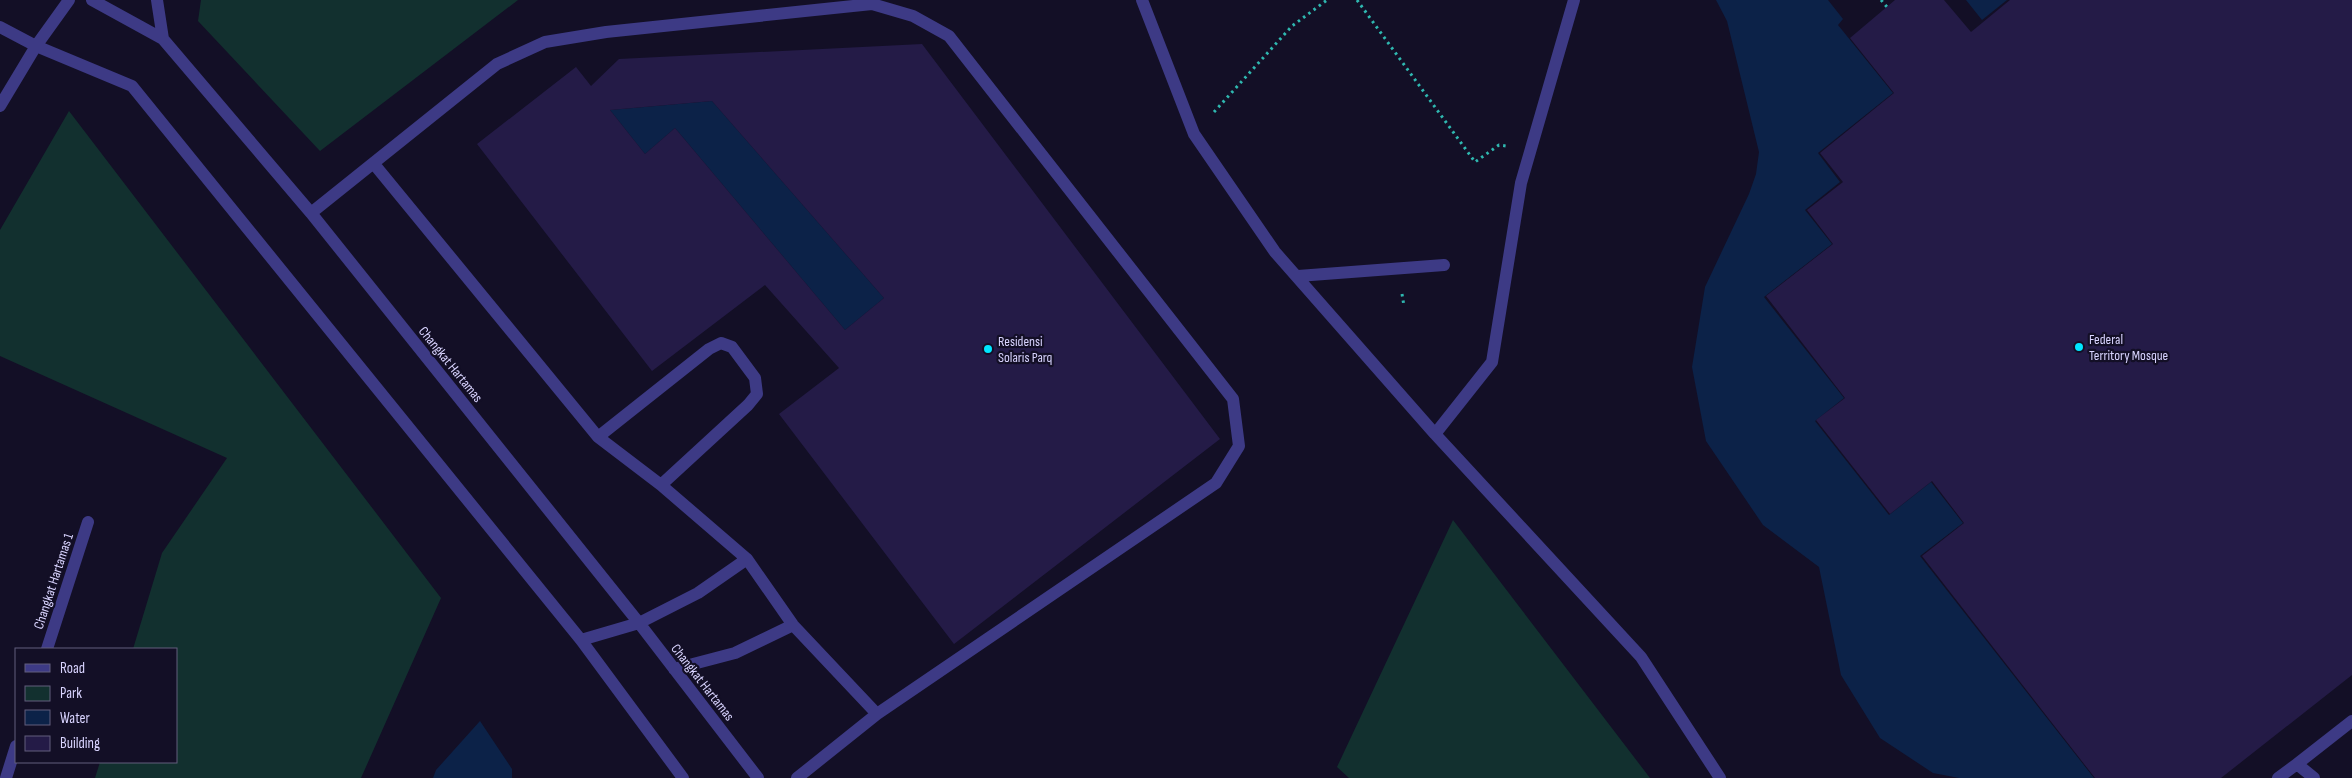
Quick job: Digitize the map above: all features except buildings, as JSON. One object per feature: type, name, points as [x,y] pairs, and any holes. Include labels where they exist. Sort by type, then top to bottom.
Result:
[{"type":"street","points":[[0,106],[36,46],[69,0]]},
{"type":"street","name":"Changkat Hartamas","points":[[92,0],[163,39],[311,213],[639,623],[758,778]]},
{"type":"street","points":[[157,0],[163,39]]},
{"type":"street","points":[[1142,0],[1194,134],[1275,252],[1435,434],[1641,657],[1720,778]]},
{"type":"street","points":[[1435,434],[1492,362],[1521,182],[1574,0]]},
{"type":"street","points":[[311,213],[497,64],[544,42],[606,32],[872,4],[913,16],[949,36],[1233,399],[1239,446],[1216,483],[877,714],[797,778]]},
{"type":"street","points":[[0,27],[36,46],[132,86],[581,640],[684,778]]},
{"type":"street","points":[[374,164],[598,437],[661,485],[747,559],[794,625],[877,714]]},
{"type":"street","points":[[1298,276],[1444,265]]},
{"type":"street","points":[[598,437],[709,349],[721,343],[732,347],[755,378],[757,394],[748,405],[661,485]]},
{"type":"street","name":"Changkat Hartamas 1","points":[[47,648],[88,522]]},
{"type":"street","points":[[581,640],[639,623],[698,593],[747,559]]},
{"type":"street","points":[[674,669],[735,653],[794,625]]},
{"type":"street","points":[[2278,778],[2352,721]]},
{"type":"street","points":[[6,778],[15,749]]},
{"type":"street","points":[[2296,764],[2314,778]]},
{"type":"path","points":[[1194,134],[1292,26],[1327,0]]},
{"type":"path","points":[[1357,0],[1475,162],[1499,145],[1511,148]]},
{"type":"path","points":[[1881,0],[1887,7]]},
{"type":"green space","points":[[201,0],[518,0],[320,151],[198,21]]},
{"type":"green space","points":[[69,111],[441,598],[361,778],[95,778],[100,763],[178,763],[178,648],[133,648],[162,553],[227,458],[0,356],[0,230]]},
{"type":"green space","points":[[1453,520],[1650,778],[1349,778],[1337,767]]},
{"type":"water","points":[[1716,0],[1828,0],[1843,19],[1838,25],[1893,93],[1818,153],[1840,182],[1805,210],[1832,244],[1764,297],[1844,398],[1815,421],[1889,515],[1931,482],[1963,523],[1920,556],[2094,778],[1959,778],[1933,773],[1880,738],[1841,675],[1819,567],[1763,525],[1706,441],[1692,367],[1705,287],[1749,194],[1756,174],[1759,152],[1727,21]]},
{"type":"water","points":[[1966,0],[2007,0],[1982,20]]},
{"type":"water","points":[[712,101],[884,298],[845,330],[675,128],[645,154],[610,110]]},
{"type":"water","points":[[480,721],[512,769],[512,778],[433,778],[436,770]]},
{"type":"place","name":"Federal Territory Mosque","points":[[2079,347]]},
{"type":"place","name":"Residensi Solaris Parq","points":[[988,349]]}]
